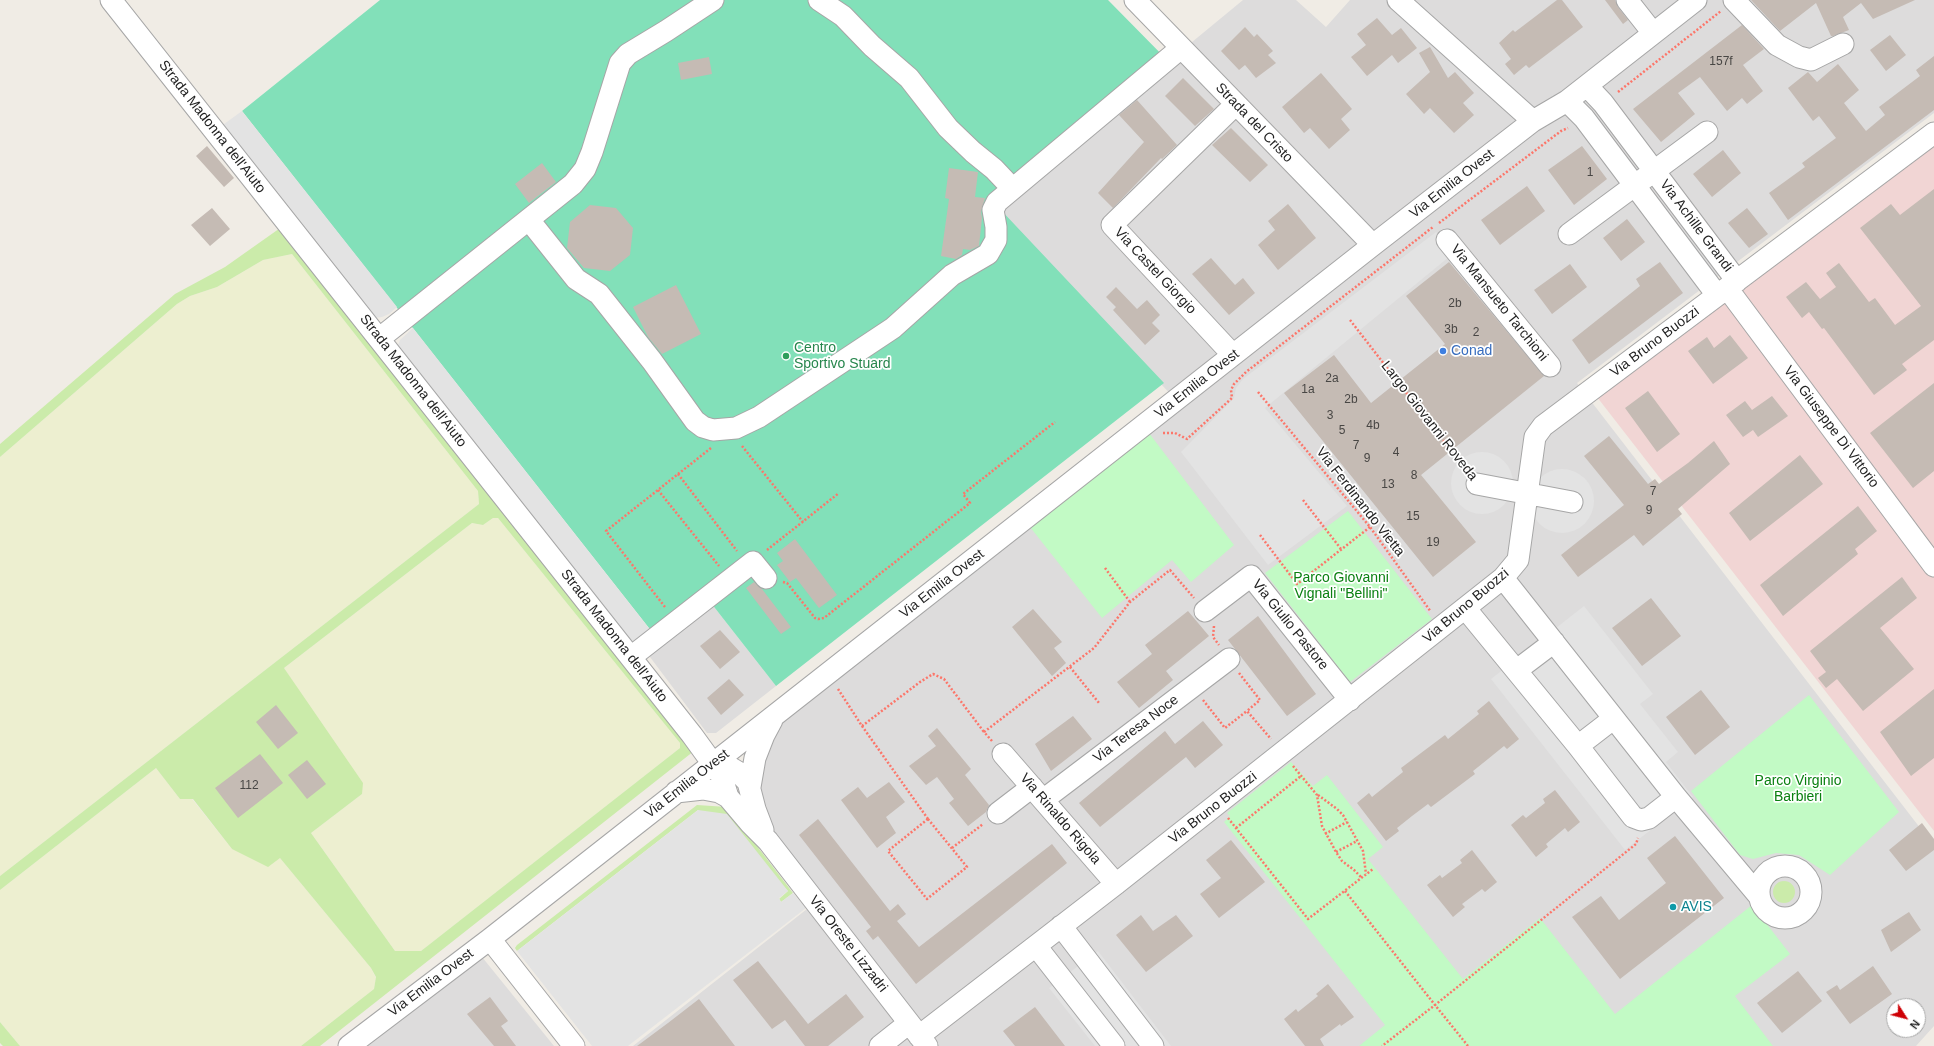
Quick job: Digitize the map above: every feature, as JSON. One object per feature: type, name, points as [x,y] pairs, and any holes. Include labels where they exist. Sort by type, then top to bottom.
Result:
[{"type":"street","name":"Strada Madonna dell'Aiuto","points":[[111,0],[715,762]]},
{"type":"street","points":[[380,338],[565,191],[585,169],[595,144],[618,68],[623,58],[713,0]]},
{"type":"street","points":[[819,0],[847,20],[872,46],[909,78],[948,128],[973,152],[994,169],[1012,188]]},
{"type":"street","name":"Strada del Cristo","points":[[1135,0],[1373,245]]},
{"type":"street","points":[[1398,0],[1533,121]]},
{"type":"street","points":[[1627,0],[1653,33]]},
{"type":"street","name":"Via Emilia Ovest","points":[[349,1046],[490,939],[1373,245],[1533,121],[1567,101],[1587,86],[1696,0]]},
{"type":"street","points":[[1734,0],[1777,45],[1798,56],[1811,60],[1843,44]]},
{"type":"street","points":[[529,220],[576,279],[599,294],[652,361],[695,421],[703,427],[720,430],[742,426],[765,413],[893,328],[952,275],[988,254],[994,246],[996,240],[993,207],[996,202],[1182,48]]},
{"type":"street","name":"Via Achille Grandi","points":[[1587,86],[1603,103],[1654,171],[1727,288]]},
{"type":"street","name":"Via Achille Grandi","points":[[1567,101],[1584,118],[1635,186],[1727,288]]},
{"type":"street","name":"Via Castel Giorgio","points":[[1233,355],[1112,225],[1236,104]]},
{"type":"street","name":"Via Achille Grandi","points":[[1569,234],[1707,132]]},
{"type":"street","name":"Via Bruno Buozzi","points":[[880,1046],[918,1035],[1116,884],[1442,628],[1503,578],[1518,560],[1536,438],[1543,426],[1934,134]]},
{"type":"street","name":"Via Mansueto Tarchioni","points":[[1447,240],[1550,366]]},
{"type":"street","name":"Via Giuseppe Di Vittorio","points":[[1727,288],[1934,566]]},
{"type":"street","name":"Largo Giovanni Roveda","points":[[1477,484],[1572,502]]},
{"type":"street","points":[[631,657],[750,563],[772,577]]},
{"type":"street","name":"Via Giulio Pastore","points":[[1205,611],[1251,576],[1350,700]]},
{"type":"street","points":[[1503,578],[1613,719],[1758,896],[1761,904],[1767,911],[1774,916],[1783,918],[1792,917],[1800,913],[1806,906],[1810,898],[1811,889],[1808,881],[1797,869],[1781,866],[1773,868],[1766,873],[1761,880],[1758,896]]},
{"type":"street","points":[[1465,608],[1517,670],[1633,817],[1641,820],[1649,818],[1676,797]]},
{"type":"street","points":[[1517,670],[1554,642]]},
{"type":"street","name":"Via Teresa Noce","points":[[998,813],[1038,793],[1229,658]]},
{"type":"street","name":"Via Oreste Lizzadri","points":[[750,787],[758,751],[767,728],[778,712]]},
{"type":"street","points":[[1578,746],[1613,719]]},
{"type":"street","name":"Via Rinaldo Rigola","points":[[1003,754],[1116,884]]},
{"type":"street","name":"Via Oreste Lizzadri","points":[[715,762],[738,772],[745,778],[750,787],[755,809],[768,841]]},
{"type":"street","name":"Via Oreste Lizzadri","points":[[715,762],[728,797]]},
{"type":"street","name":"Via Oreste Lizzadri","points":[[676,792],[703,789],[719,792],[728,797],[750,823],[768,841],[918,1035]]},
{"type":"street","points":[[1734,866],[1753,872],[1766,873]]},
{"type":"street","points":[[1061,926],[1153,1046]]},
{"type":"street","points":[[490,939],[574,1046]]},
{"type":"street","points":[[1036,946],[1114,1046]]},
{"type":"path","points":[[1603,103],[1702,27],[1734,0]]},
{"type":"path","points":[[1157,434],[1175,434],[1187,439],[1232,398],[1230,390],[1246,372],[1418,238],[1561,131],[1584,118]]},
{"type":"path","name":"Largo Giovanni Roveda","points":[[1350,320],[1477,484]]},
{"type":"path","name":"Via Ferdinando Vietta","points":[[1258,392],[1370,527],[1442,628]]},
{"type":"path","points":[[772,577],[787,583],[815,618],[824,618],[970,503],[963,494],[1055,422]]},
{"type":"path","points":[[741,444],[803,522]]},
{"type":"path","points":[[676,621],[606,531],[714,446]]},
{"type":"path","points":[[678,474],[750,563],[839,493]]},
{"type":"path","points":[[658,490],[729,580]]},
{"type":"path","points":[[1302,500],[1341,549]]},
{"type":"path","points":[[1260,535],[1297,584],[1370,527]]},
{"type":"path","points":[[1105,568],[1130,602]]},
{"type":"path","points":[[1070,667],[1099,703]]},
{"type":"path","points":[[862,726],[920,682],[933,674],[944,679],[984,732]]},
{"type":"path","points":[[836,686],[862,726],[928,819],[967,867],[927,899],[888,851],[928,819]]},
{"type":"path","points":[[1201,698],[1226,728],[1247,711]]},
{"type":"path","points":[[1236,828],[1301,776]]},
{"type":"path","points":[[1315,792],[1337,809],[1346,822],[1364,854],[1364,868],[1366,874]]},
{"type":"path","points":[[952,848],[998,813]]},
{"type":"path","points":[[1224,813],[1308,920],[1373,869]]},
{"type":"path","points":[[1382,1046],[1636,844],[1641,820]]},
{"type":"path","points":[[1325,834],[1346,822]]},
{"type":"path","points":[[1336,852],[1357,841]]},
{"type":"path","points":[[1345,890],[1468,1046]]},
{"type":"shaded area","points":[[1243,0],[1296,0],[1326,27],[1350,0],[1934,0],[1934,113],[1577,383],[1934,846],[1934,1026],[1926,1035],[1926,998],[1886,998],[1886,1038],[1923,1038],[1916,1046],[633,1046],[821,898],[761,813],[755,737],[1180,404],[992,207]]},
{"type":"shaded area","points":[[242,111],[397,307],[389,314],[374,318],[220,127]]},
{"type":"shaded area","points":[[1934,143],[1934,831],[1597,397]]},
{"type":"shaded area","points":[[1436,232],[1455,252],[1265,408],[1347,506],[1268,565],[1181,452],[1234,398],[1236,388],[1243,379]]},
{"type":"shaded area","points":[[413,328],[652,632],[631,648],[397,348],[400,340]]},
{"type":"shaded area","points":[[1482,452],[1494,454],[1504,461],[1511,471],[1513,483],[1511,495],[1504,505],[1494,512],[1482,514],[1470,512],[1460,505],[1453,495],[1451,483],[1453,471],[1460,461],[1470,454]]},
{"type":"shaded area","points":[[1562,469],[1580,475],[1588,483],[1594,501],[1588,519],[1580,527],[1562,533],[1544,527],[1536,519],[1530,501],[1536,483],[1544,475]]},
{"type":"shaded area","points":[[711,603],[776,686],[716,733],[707,733],[647,653]]},
{"type":"shaded area","points":[[1584,606],[1653,694],[1640,704],[1678,752],[1666,762],[1693,797],[1625,850],[1491,679]]},
{"type":"shaded area","points":[[698,810],[727,814],[788,891],[779,898],[781,902],[793,893],[806,908],[628,1046],[592,1046],[517,951]]},
{"type":"shaded area","points":[[1098,951],[1171,1046],[1095,1046],[1049,988]]},
{"type":"shaded area","points":[[482,957],[554,1046],[367,1046]]},
{"type":"green space","name":"Centro Sportivo Stuard","points":[[380,0],[1108,0],[1174,67],[999,208],[1164,383],[776,686],[711,603],[660,642],[242,111]]},
{"type":"green space","points":[[283,226],[694,751],[320,1046],[301,1046],[374,989],[376,977],[371,968],[280,858],[268,867],[232,849],[193,799],[180,799],[156,768],[0,890],[0,876],[479,504],[478,491],[292,254],[263,260],[217,287],[190,296],[177,304],[0,457],[0,444],[175,294],[225,267]],"holes":[[[493,518],[498,518],[680,743],[680,748],[421,951],[395,951],[311,833],[362,794],[363,783],[284,668],[472,523],[483,525]]]},
{"type":"green space","points":[[292,254],[478,491],[479,504],[0,876],[0,457],[177,304],[190,296],[217,287],[263,260]]},
{"type":"green space","points":[[1149,433],[1234,545],[1191,582],[1172,560],[1102,618],[1030,527]]},
{"type":"green space","name":"Parco Giovanni Vignali \"Bellini\"","points":[[1348,511],[1432,619],[1350,682],[1265,573]]},
{"type":"green space","points":[[493,518],[498,518],[680,743],[680,748],[421,951],[395,951],[311,833],[362,794],[284,668],[472,523],[483,525]]},
{"type":"green space","name":"Parco Virginio Barbieri","points":[[1809,695],[1899,812],[1830,875],[1799,855],[1776,853],[1753,859],[1740,855],[1691,791]]},
{"type":"green space","points":[[1291,762],[1313,786],[1327,775],[1383,847],[1368,859],[1463,979],[1540,918],[1615,1014],[1752,905],[1790,954],[1735,996],[1773,1046],[1359,1046],[1385,1025],[1224,822],[1230,816],[1227,813]]},
{"type":"green space","points":[[156,768],[180,799],[192,799],[232,849],[280,858],[371,968],[376,978],[374,989],[301,1046],[20,1046],[0,1022],[0,890]]},
{"type":"green space","points":[[697,805],[727,807],[793,893],[781,902],[779,899],[788,891],[698,810],[517,951],[515,948],[517,945]]},
{"type":"green space","points":[[1784,881],[1792,884],[1795,892],[1792,900],[1784,903],[1776,900],[1773,892],[1776,884]]},
{"type":"green space","points":[[0,1022],[20,1046],[3,1046],[0,1043]]},
{"type":"building","points":[[1557,0],[1562,0],[1583,27],[1529,68],[1526,65],[1514,75],[1505,64],[1511,59],[1499,43],[1513,30],[1515,32]]},
{"type":"building","points":[[1605,0],[1615,0],[1618,7],[1628,20],[1623,24]]},
{"type":"building","points":[[1751,0],[1915,0],[1873,19],[1861,3],[1843,17],[1849,30],[1831,36],[1816,3],[1780,31]]},
{"type":"building","points":[[1377,18],[1392,35],[1401,28],[1417,48],[1398,63],[1392,55],[1367,76],[1351,57],[1366,45],[1357,34]]},
{"type":"building","points":[[1742,25],[1764,49],[1743,65],[1763,91],[1747,104],[1742,98],[1727,111],[1700,77],[1678,93],[1695,114],[1661,142],[1633,109]]},
{"type":"building","points":[[1245,27],[1254,37],[1257,34],[1273,51],[1268,55],[1276,63],[1256,78],[1245,65],[1239,70],[1221,51]]},
{"type":"building","points":[[1890,35],[1906,55],[1886,71],[1870,50]]},
{"type":"building","points":[[1430,47],[1448,78],[1455,72],[1474,93],[1463,103],[1474,115],[1454,133],[1430,108],[1424,114],[1406,94],[1430,72],[1419,53]]},
{"type":"building","points":[[1934,56],[1934,110],[1788,220],[1769,193],[1805,167],[1802,163],[1836,138],[1819,116],[1813,121],[1788,88],[1808,72],[1817,82],[1838,64],[1859,90],[1844,103],[1866,131],[1885,115],[1879,107],[1920,76],[1916,70]]},
{"type":"building","points":[[709,57],[712,74],[681,80],[678,63]]},
{"type":"building","points":[[1321,73],[1352,109],[1341,119],[1350,130],[1329,149],[1310,128],[1304,133],[1282,107]]},
{"type":"building","points":[[1183,78],[1214,109],[1195,126],[1165,96]]},
{"type":"building","points":[[1137,100],[1177,145],[1162,159],[1161,158],[1113,208],[1098,193],[1144,142],[1119,115]]},
{"type":"building","points":[[1231,128],[1268,165],[1250,182],[1212,145]]},
{"type":"building","points":[[207,146],[234,178],[224,187],[196,156]]},
{"type":"building","points":[[1582,146],[1607,179],[1574,205],[1548,170]]},
{"type":"building","points":[[1723,150],[1741,173],[1712,197],[1693,174]]},
{"type":"building","points":[[542,163],[556,182],[529,203],[515,184]]},
{"type":"building","points":[[949,168],[978,172],[975,197],[985,198],[981,212],[982,218],[979,246],[970,250],[963,249],[962,255],[956,259],[941,256],[949,199],[945,198]]},
{"type":"building","points":[[1527,186],[1545,211],[1500,245],[1481,220]]},
{"type":"building","points":[[1934,189],[1934,340],[1902,364],[1907,370],[1874,395],[1824,328],[1822,329],[1809,312],[1802,318],[1786,297],[1806,282],[1820,299],[1836,287],[1826,273],[1839,263],[1869,302],[1875,298],[1895,325],[1921,306],[1860,228],[1891,204],[1900,215]]},
{"type":"building","points":[[1288,204],[1316,238],[1278,270],[1258,245],[1275,230],[1268,221]]},
{"type":"building","points":[[590,205],[616,208],[633,228],[630,255],[610,271],[584,268],[567,248],[570,222]]},
{"type":"building","points":[[212,208],[230,229],[210,246],[191,225]]},
{"type":"building","points":[[1747,208],[1768,234],[1749,248],[1728,223]]},
{"type":"building","points":[[1627,219],[1645,242],[1621,261],[1603,238]]},
{"type":"building","points":[[1211,258],[1235,285],[1243,278],[1255,293],[1229,315],[1192,274]]},
{"type":"building","points":[[1449,262],[1544,376],[1421,475],[1476,542],[1433,577],[1284,393],[1334,355],[1371,403],[1445,344],[1406,296]]},
{"type":"building","points":[[1660,262],[1683,293],[1589,364],[1572,340],[1640,286],[1636,279]]},
{"type":"building","points":[[1570,264],[1587,287],[1552,314],[1534,290]]},
{"type":"building","points":[[676,285],[701,334],[662,354],[648,337],[633,307]]},
{"type":"building","points":[[1116,287],[1137,309],[1147,300],[1160,315],[1152,323],[1160,331],[1145,345],[1113,310],[1116,307],[1106,297]]},
{"type":"building","points":[[1730,335],[1748,358],[1713,384],[1688,351],[1707,337],[1714,348]]},
{"type":"building","points":[[1934,383],[1934,471],[1913,488],[1870,433]]},
{"type":"building","points":[[1648,391],[1680,434],[1657,452],[1625,408]]},
{"type":"building","points":[[1772,396],[1788,416],[1758,437],[1753,430],[1743,437],[1726,415],[1745,401],[1752,410]]},
{"type":"building","points":[[1609,436],[1648,484],[1655,479],[1659,484],[1688,463],[1714,441],[1730,464],[1678,509],[1682,514],[1643,546],[1634,535],[1578,577],[1561,555],[1624,505],[1584,456]]},
{"type":"building","points":[[1800,455],[1823,484],[1750,541],[1729,513]]},
{"type":"building","points":[[1858,506],[1877,531],[1855,549],[1858,554],[1783,616],[1760,585]]},
{"type":"building","points":[[795,539],[837,595],[819,608],[796,578],[790,582],[777,565],[783,561],[777,553]]},
{"type":"building","points":[[1902,577],[1917,598],[1880,628],[1914,669],[1863,711],[1837,679],[1826,688],[1818,678],[1826,672],[1810,651]]},
{"type":"building","points":[[754,582],[762,589],[791,627],[781,634],[746,588]]},
{"type":"building","points":[[1651,598],[1681,636],[1642,666],[1612,628]]},
{"type":"building","points":[[1033,609],[1062,642],[1054,648],[1066,663],[1052,676],[1012,627]]},
{"type":"building","points":[[1188,611],[1209,636],[1166,671],[1173,680],[1139,708],[1117,682],[1152,654],[1145,645]]},
{"type":"building","points":[[1258,616],[1316,694],[1287,716],[1228,640]]},
{"type":"building","points":[[720,630],[740,652],[720,669],[700,646]]},
{"type":"building","points":[[729,679],[744,695],[721,715],[707,698]]},
{"type":"building","points":[[1934,689],[1934,758],[1911,776],[1880,732]]},
{"type":"building","points":[[1701,690],[1730,727],[1695,755],[1666,717]]},
{"type":"building","points":[[1489,701],[1519,739],[1507,749],[1504,746],[1473,771],[1475,774],[1431,807],[1428,804],[1412,816],[1397,828],[1399,831],[1386,841],[1357,803],[1369,793],[1372,797],[1403,772],[1401,768],[1445,735],[1448,739],[1479,714],[1477,711]]},
{"type":"building","points":[[276,705],[298,733],[278,749],[256,722]]},
{"type":"building","points":[[1073,716],[1092,739],[1051,771],[1035,744]]},
{"type":"building","points":[[1203,721],[1223,745],[1195,768],[1186,757],[1100,827],[1079,803],[1165,731],[1175,744]]},
{"type":"building","points":[[937,728],[971,769],[965,775],[989,805],[986,812],[968,826],[949,803],[954,799],[937,777],[926,785],[909,766],[936,746],[928,736]]},
{"type":"building","points":[[260,754],[283,783],[238,818],[215,788]]},
{"type":"building","points":[[307,760],[326,784],[307,799],[288,775]]},
{"type":"building","points":[[889,782],[905,802],[886,817],[896,833],[877,848],[841,800],[858,787],[867,798]]},
{"type":"building","points":[[1555,790],[1580,822],[1568,832],[1565,828],[1546,844],[1548,847],[1536,857],[1511,825],[1523,815],[1526,818],[1545,803],[1543,799]]},
{"type":"building","points":[[818,819],[890,911],[898,904],[906,914],[897,921],[919,947],[1052,844],[1067,863],[916,984],[878,936],[873,940],[866,931],[871,927],[799,835]]},
{"type":"building","points":[[1922,823],[1934,839],[1934,850],[1906,871],[1889,850]]},
{"type":"building","name":"AVIS","points":[[1675,836],[1724,898],[1620,979],[1572,917],[1601,896],[1619,920],[1666,883],[1647,858]]},
{"type":"building","points":[[1231,840],[1265,882],[1219,918],[1200,894],[1221,878],[1206,860]]},
{"type":"building","points":[[1472,850],[1497,882],[1485,892],[1482,889],[1462,904],[1465,907],[1453,917],[1427,885],[1440,875],[1442,878],[1462,863],[1460,860]]},
{"type":"building","points":[[1909,912],[1921,930],[1891,952],[1881,930]]},
{"type":"building","points":[[1141,915],[1153,931],[1176,915],[1193,936],[1146,972],[1116,935]]},
{"type":"building","points":[[758,961],[808,1024],[846,994],[864,1017],[828,1046],[805,1046],[785,1020],[772,1029],[733,980]]},
{"type":"building","points":[[1873,966],[1892,994],[1850,1024],[1826,992],[1837,985],[1840,990]]},
{"type":"building","points":[[1798,971],[1822,1001],[1782,1033],[1757,1003]]},
{"type":"building","points":[[1328,984],[1354,1017],[1341,1026],[1340,1024],[1320,1039],[1324,1046],[1305,1046],[1284,1019],[1296,1009],[1298,1012],[1318,996],[1316,994]]},
{"type":"building","points":[[490,997],[508,1021],[501,1026],[516,1046],[494,1046],[467,1014]]},
{"type":"building","points":[[699,999],[735,1046],[637,1046],[668,1023]]},
{"type":"building","points":[[1035,1007],[1065,1046],[1015,1046],[1003,1031]]},
{"type":"place","name":"Conad","points":[[1443,351]]},
{"type":"place","name":"Centro Sportivo Stuard","points":[[786,356]]},
{"type":"place","name":"AVIS","points":[[1673,907]]}]
